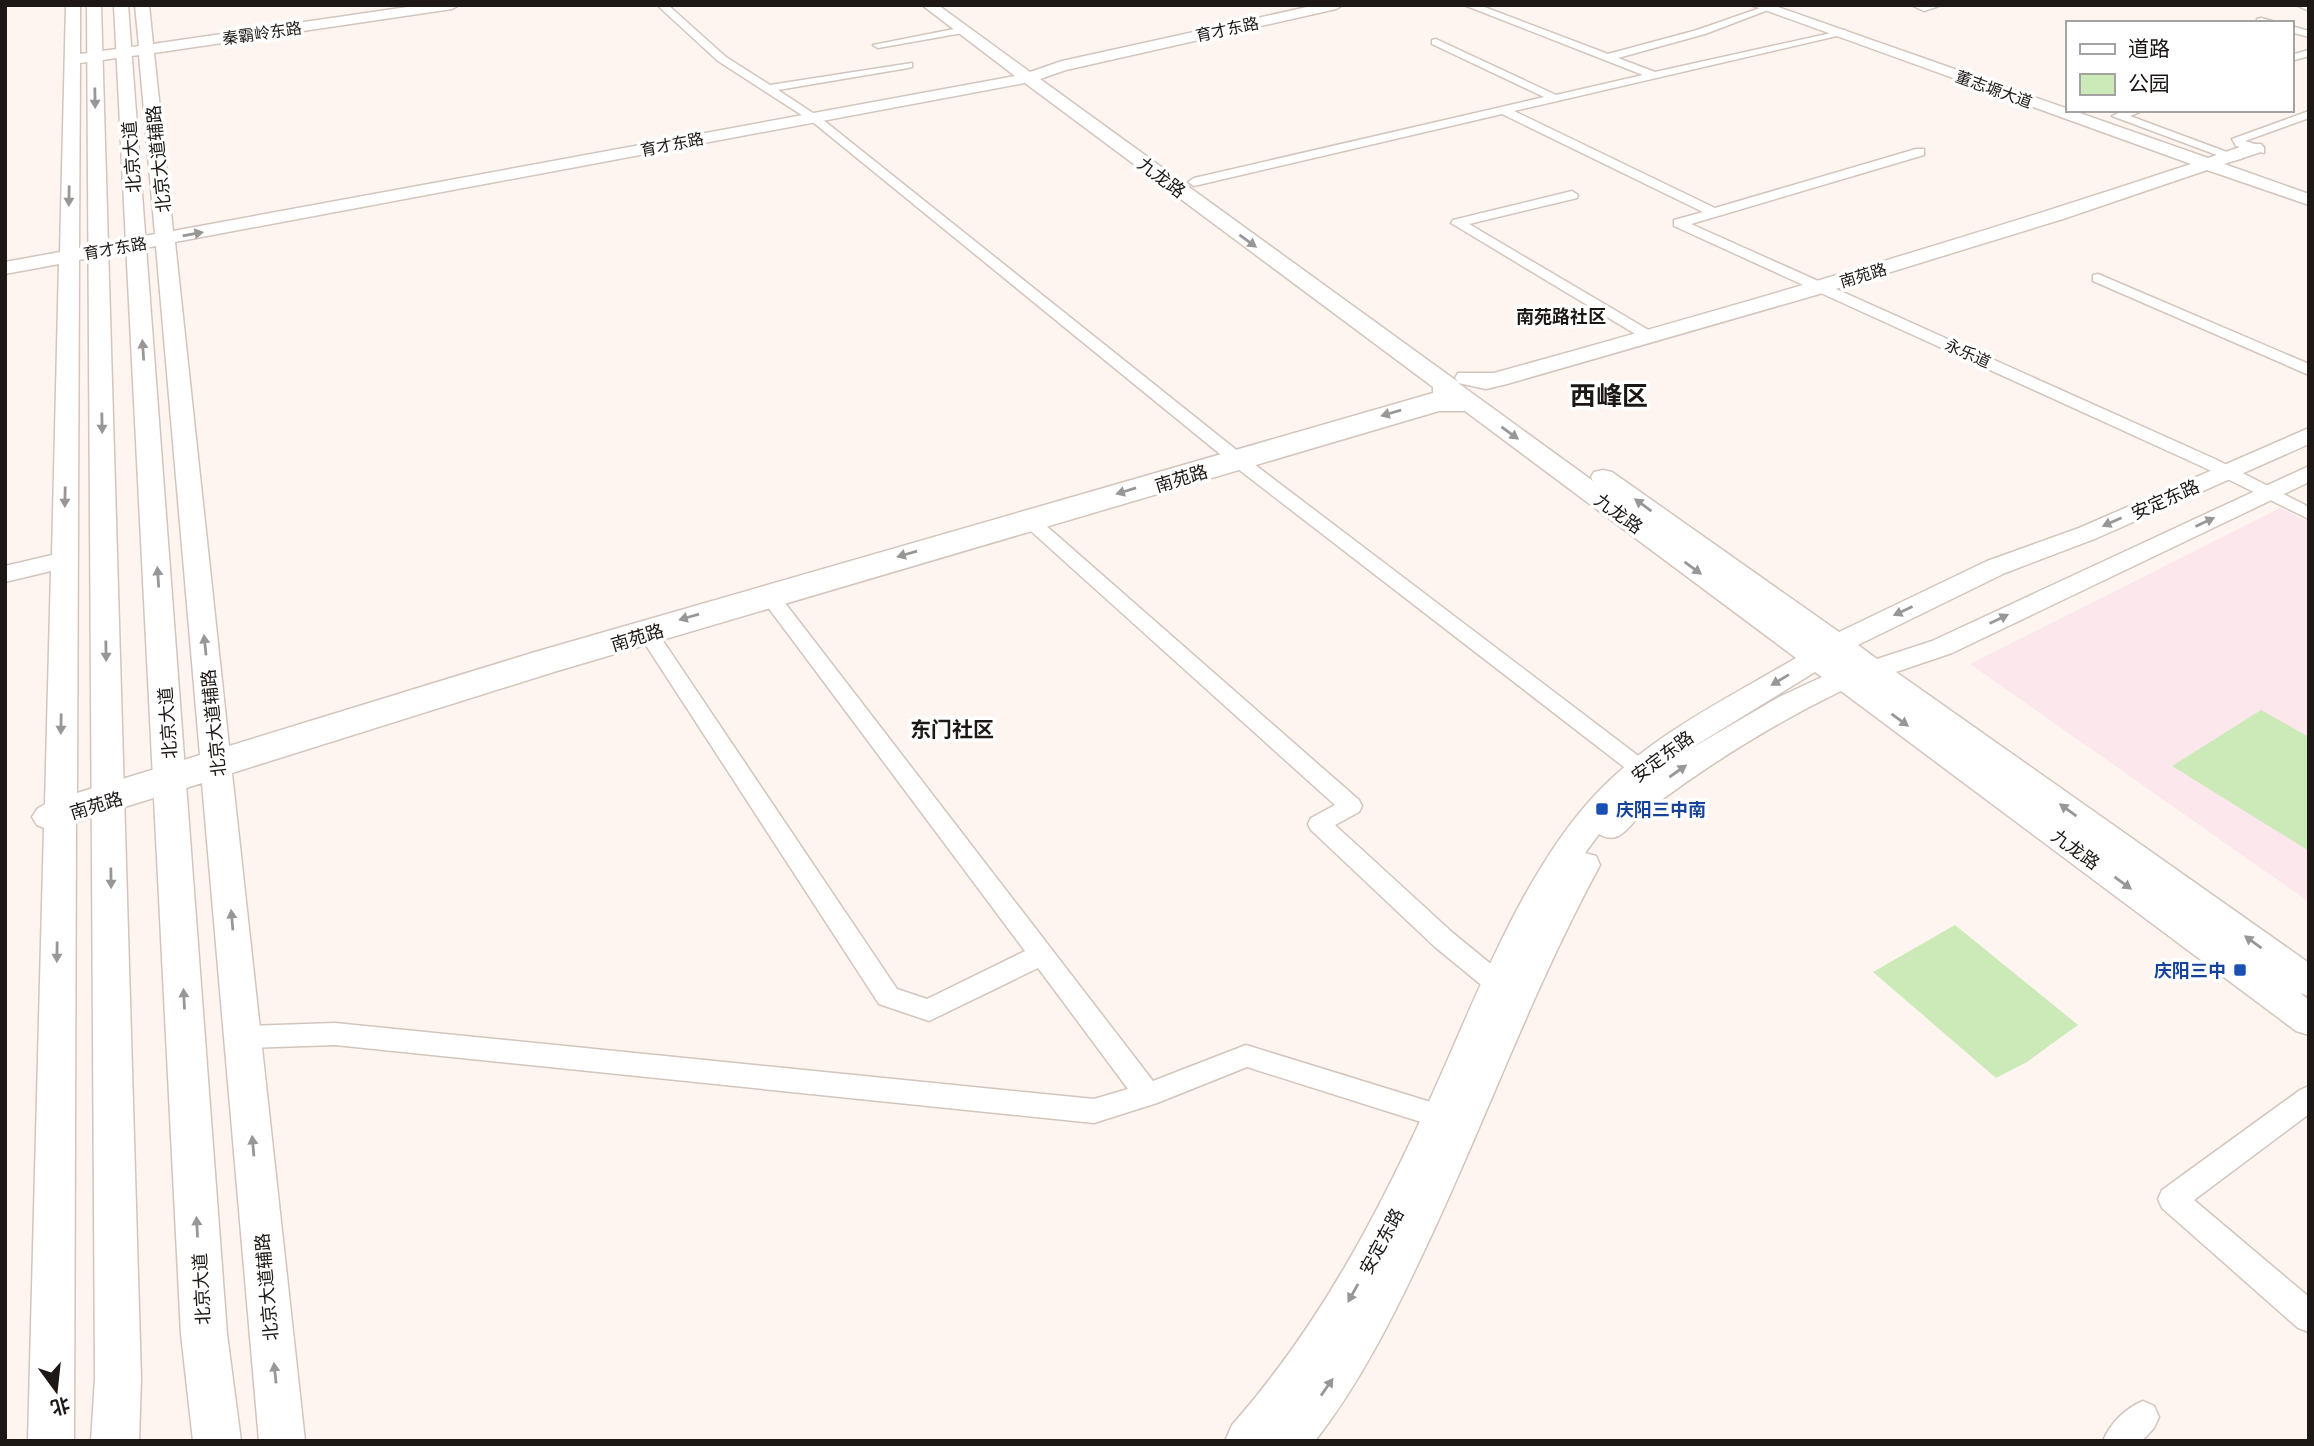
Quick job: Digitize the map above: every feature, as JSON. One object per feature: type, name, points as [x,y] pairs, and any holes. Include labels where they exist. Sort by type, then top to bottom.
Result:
[{"type":"main road","points":[[73,5],[109,54],[142,5]]},
{"type":"main road","name":"北京大道","points":[[94,5],[109,54],[150,234],[171,779],[204,1334],[218,1441]]},
{"type":"main road","name":"北京大道","points":[[116,1441],[118,1378],[109,798],[83,246],[109,54],[121,5]]},
{"type":"main road","name":"秦霸岭东路","points":[[109,54],[433,5]]},
{"type":"main road","name":"秦霸岭东路","points":[[109,54],[452,5]]},
{"type":"main road","name":"九龙路","points":[[929,5],[1194,182],[1455,381]]},
{"type":"main road","name":"九龙路","points":[[949,5],[1030,71],[1827,651],[2309,1020]]},
{"type":"main road","name":"育才东路","points":[[1030,71],[1326,5]]},
{"type":"main road","name":"育才东路","points":[[5,253],[83,246],[1030,71],[1336,5]]},
{"type":"main road","points":[[2303,5],[2309,7]]},
{"type":"main road","name":"董志塬大道","points":[[1762,7],[2066,106]]},
{"type":"main road","name":"董志塬大道","points":[[2084,112],[2229,159],[2309,199]]},
{"type":"main road","name":"南苑路","points":[[59,813],[648,632],[1031,522],[1434,401],[1444,396],[1455,381],[1492,381],[1825,288],[2062,217],[2229,159]]},
{"type":"main road","name":"北京大道辅路","points":[[150,234],[217,765],[282,1441]]},
{"type":"main road","points":[[51,1441],[64,565],[83,246]]},
{"type":"main road","name":"育才东路","points":[[5,268],[83,246]]},
{"type":"main road","name":"南苑路","points":[[1237,459],[1437,404],[1485,403],[1504,382],[1650,337]]},
{"type":"main road","name":"安定东路","points":[[1248,1441],[1283,1402],[1326,1343],[1398,1212],[1544,891],[1589,823],[1641,769],[1668,748],[1827,651],[1996,567],[2088,533],[2309,435]]},
{"type":"main road","name":"安定东路","points":[[1285,1441],[1305,1420],[1349,1355],[1419,1223],[1505,1024],[1562,901],[1605,833],[1628,808],[1690,763],[1789,704],[1859,675],[1942,647],[2278,499],[2309,473]]},
{"type":"main road","points":[[5,574],[64,565]]},
{"type":"main road","points":[[5,586],[64,565]]},
{"type":"main road","name":"九龙路","points":[[1859,675],[2309,982]]},
{"type":"street","points":[[662,5],[722,59],[804,113],[1237,459],[1641,769]]},
{"type":"street","points":[[1469,5],[1654,75]]},
{"type":"street","points":[[1916,5],[1924,8],[1937,5]]},
{"type":"street","points":[[1606,58],[1701,32],[1762,7]]},
{"type":"street","points":[[878,45],[964,30]]},
{"type":"street","points":[[1194,182],[1839,33]]},
{"type":"street","points":[[1436,41],[1556,99]]},
{"type":"street","points":[[766,89],[908,65]]},
{"type":"street","points":[[1505,111],[1713,212],[1920,152]]},
{"type":"street","points":[[2131,112],[2118,116],[2229,159],[2240,143],[2238,139],[2309,114]]},
{"type":"street","points":[[1572,195],[1458,223],[1650,337]]},
{"type":"street","name":"永乐道","points":[[1713,212],[1678,223],[2227,472],[2309,514]]},
{"type":"street","points":[[2098,278],[2309,370]]},
{"type":"street","points":[[1031,522],[1350,806],[1319,824],[1444,940],[1499,985]]},
{"type":"street","points":[[769,596],[1148,1095]]},
{"type":"street","points":[[648,632],[888,997],[929,1010],[1041,955]]},
{"type":"street","points":[[243,1037],[335,1034],[1094,1111],[1148,1095],[1245,1056],[1440,1116]]},
{"type":"street","points":[[2309,1098],[2172,1199],[2309,1317]]},
{"type":"street","points":[[2119,1441],[2143,1417]]},
{"type":"shaded area","points":[[2280,508],[2309,522],[2309,902],[1970,664]]},
{"type":"green space","points":[[2261,710],[2309,737],[2309,851],[2172,766]]},
{"type":"green space","points":[[1955,925],[2078,1025],[2027,1062],[1996,1078],[1873,972]]},
{"type":"place","name":"庆阳三中南","points":[[1602,809]]},
{"type":"place","name":"庆阳三中","points":[[2240,970]]},
{"type":"district","name":"南苑路社区","points":[[1561,316]]},
{"type":"district","name":"西峰区","points":[[1609,395]]},
{"type":"district","name":"东门社区","points":[[952,729]]}]
